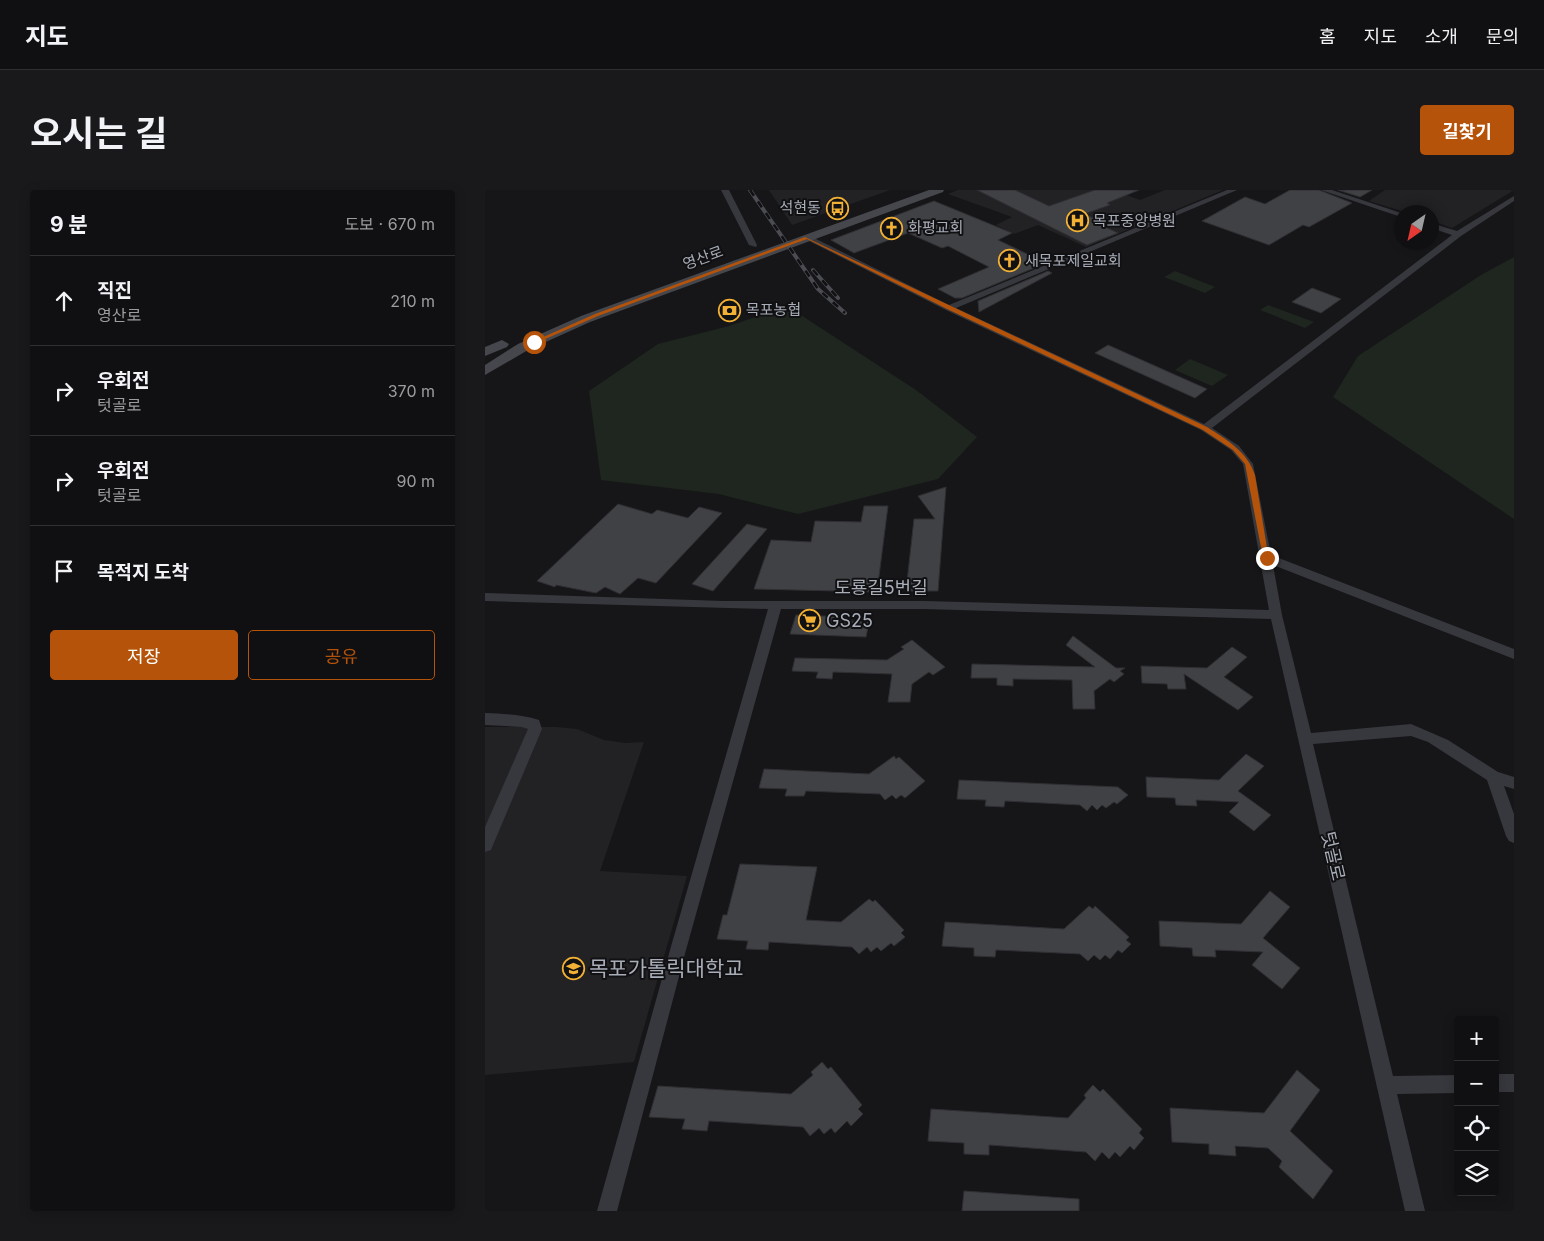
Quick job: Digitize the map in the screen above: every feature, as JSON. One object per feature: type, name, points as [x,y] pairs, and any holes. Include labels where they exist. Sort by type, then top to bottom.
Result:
[{"type":"street","points":[[725,190],[753,245]]},
{"type":"street","name":"영산로","points":[[582,307],[909,190]]},
{"type":"street","name":"영산로","points":[[485,371],[504,358],[534,342],[597,315],[939,190]]},
{"type":"street","points":[[949,308],[1233,190]]},
{"type":"street","points":[[1325,190],[1394,213]]},
{"type":"street","points":[[1205,428],[1457,234],[1514,198]]},
{"type":"street","points":[[1439,228],[1457,234]]},
{"type":"street","name":"텃골로","points":[[807,238],[949,308],[1205,428],[1235,448],[1248,464],[1276,614],[1415,1211]]},
{"type":"street","points":[[485,354],[510,339],[544,323]]},
{"type":"street","points":[[1267,558],[1514,654]]},
{"type":"street","name":"도룡길5번길","points":[[485,597],[776,605],[924,605],[1276,614]]},
{"type":"street","points":[[607,1211],[678,950],[776,605]]},
{"type":"street","points":[[485,719],[522,720],[533,724],[535,729],[485,845]]},
{"type":"street","points":[[1305,739],[1411,730],[1425,734],[1464,755],[1493,776],[1514,783]]},
{"type":"street","points":[[1493,776],[1514,836]]},
{"type":"street","points":[[1499,1083],[1514,1083]]},
{"type":"street","points":[[1387,1085],[1454,1084]]},
{"type":"shaded area","points":[[769,190],[890,190],[792,225]]},
{"type":"shaded area","name":"목포중앙병원","points":[[958,190],[1113,190],[1140,200],[1165,190],[1223,190],[1086,247],[1038,225],[1014,234],[996,225],[1012,217],[948,194]]},
{"type":"shaded area","points":[[1385,190],[1514,190],[1452,228],[1439,223],[1439,205],[1394,205],[1394,209],[1369,201]]},
{"type":"shaded area","points":[[1514,257],[1514,519],[1333,397],[1358,356],[1481,275]]},
{"type":"shaded area","points":[[1175,271],[1215,287],[1205,293],[1164,277]]},
{"type":"shaded area","points":[[1268,305],[1314,322],[1305,328],[1260,310]]},
{"type":"shaded area","points":[[787,306],[916,390],[977,437],[938,479],[798,514],[719,494],[601,480],[589,391],[658,344],[729,326]]},
{"type":"shaded area","points":[[1190,359],[1228,375],[1212,386],[1175,370]]},
{"type":"shaded area","name":"목포가톨릭대학교","points":[[485,727],[556,727],[577,729],[604,740],[625,743],[644,742],[600,871],[687,876],[634,1062],[485,1075]]},
{"type":"building","points":[[977,190],[1015,190],[1049,206],[1095,190],[1139,190],[1107,203],[1110,205],[1084,214],[1100,221],[1096,223],[1118,233],[1087,245]]},
{"type":"building","points":[[1290,190],[1319,190],[1352,203],[1309,227],[1303,225],[1269,245],[1202,221],[1245,197],[1265,204]]},
{"type":"building","points":[[1338,190],[1372,190],[1360,197]]},
{"type":"building","points":[[934,201],[1012,233],[998,240],[1046,263],[962,298],[955,298],[938,289],[989,267],[948,246],[942,248],[908,233],[854,253],[831,240]]},
{"type":"building","points":[[1048,271],[1052,273],[979,312],[978,301]]},
{"type":"building","points":[[1312,288],[1341,299],[1321,313],[1292,302]]},
{"type":"building","points":[[1108,345],[1207,389],[1195,398],[1095,353]]},
{"type":"building","points":[[946,487],[938,591],[906,591],[914,519],[935,519],[918,496]]},
{"type":"building","points":[[618,504],[652,514],[657,510],[688,518],[699,507],[722,513],[656,583],[638,578],[620,594],[605,587],[596,593],[556,585],[555,587],[537,581]]},
{"type":"building","points":[[864,506],[888,506],[877,592],[754,589],[771,540],[811,542],[815,521],[861,522]]},
{"type":"building","points":[[747,524],[767,529],[713,591],[692,584]]},
{"type":"building","points":[[796,615],[850,617],[849,621],[869,622],[866,637],[790,634]]},
{"type":"building","points":[[1073,636],[1116,668],[1125,668],[1120,671],[1124,674],[1114,682],[1110,679],[1094,691],[1095,709],[1073,709],[1072,680],[1013,679],[1013,686],[997,685],[997,678],[971,678],[972,664],[1095,667],[1066,645]]},
{"type":"building","points":[[912,640],[945,667],[933,675],[929,672],[912,684],[910,702],[888,702],[892,674],[833,672],[832,679],[816,678],[818,672],[792,671],[795,658],[887,660],[904,649],[901,647]]},
{"type":"building","points":[[1232,647],[1247,657],[1224,677],[1253,697],[1238,710],[1184,674],[1186,689],[1168,689],[1167,684],[1142,683],[1141,666],[1207,668]]},
{"type":"building","points":[[1246,754],[1264,766],[1238,791],[1271,815],[1254,831],[1229,812],[1239,802],[1196,800],[1197,806],[1176,805],[1175,798],[1147,797],[1146,777],[1219,780]]},
{"type":"building","points":[[894,756],[896,759],[899,757],[925,781],[905,798],[901,795],[896,799],[892,795],[885,800],[880,794],[806,791],[804,796],[785,796],[787,789],[759,788],[764,769],[869,774]]},
{"type":"building","points":[[959,780],[1118,787],[1128,795],[1117,804],[1114,802],[1106,808],[1102,805],[1097,810],[1092,805],[1087,811],[1080,805],[1005,801],[1004,807],[985,806],[986,800],[957,799]]},
{"type":"building","points":[[740,864],[817,867],[806,920],[841,922],[869,899],[873,902],[875,900],[904,930],[901,933],[905,937],[894,946],[891,943],[881,951],[877,947],[871,952],[867,947],[859,954],[852,947],[769,942],[768,950],[746,949],[748,941],[717,939],[723,915],[727,915]]},
{"type":"building","points":[[1270,891],[1290,907],[1263,938],[1300,968],[1282,989],[1252,965],[1263,952],[1215,950],[1216,957],[1193,956],[1192,948],[1160,946],[1159,921],[1241,924]]},
{"type":"building","points":[[1089,906],[1093,909],[1095,906],[1129,937],[1126,940],[1131,944],[1122,953],[1118,950],[1110,959],[1105,955],[1100,960],[1094,955],[1088,961],[1080,954],[996,950],[995,957],[974,956],[974,948],[942,946],[945,922],[1064,929]]},
{"type":"building","points":[[822,1062],[828,1069],[831,1067],[862,1105],[858,1109],[863,1114],[851,1126],[847,1121],[835,1133],[831,1128],[824,1134],[819,1128],[810,1136],[803,1127],[709,1121],[707,1131],[682,1129],[685,1119],[649,1117],[658,1086],[791,1094],[813,1075],[811,1072]]},
{"type":"building","points":[[1297,1070],[1320,1090],[1290,1131],[1333,1171],[1313,1199],[1279,1167],[1282,1161],[1268,1148],[1235,1146],[1236,1156],[1209,1154],[1209,1144],[1172,1142],[1170,1108],[1264,1113]]},
{"type":"building","points":[[1093,1085],[1100,1092],[1103,1089],[1142,1129],[1139,1133],[1144,1138],[1134,1150],[1130,1146],[1120,1157],[1115,1152],[1109,1159],[1102,1152],[1095,1161],[1086,1152],[989,1145],[989,1155],[964,1154],[964,1143],[928,1141],[931,1109],[1068,1118],[1086,1098],[1084,1095]]},
{"type":"building","points":[[964,1191],[1079,1199],[1079,1211],[962,1211]]},
{"type":"railway","points":[[750,190],[818,289],[845,313]]},
{"type":"railway","points":[[813,270],[838,298]]},
{"type":"place","name":"석현동","points":[[837,208]]},
{"type":"place","name":"목포중앙병원","points":[[1077,221]]},
{"type":"place","name":"화평교회","points":[[892,228]]},
{"type":"place","name":"새목포제일교회","points":[[1009,261]]},
{"type":"place","name":"목포농협","points":[[730,310]]},
{"type":"place","name":"GS25","points":[[810,621]]},
{"type":"place","name":"목포가톨릭대학교","points":[[573,969]]},
{"type":"route","points":[[534,342],[672,286],[807,238],[949,308],[1205,428],[1235,448],[1243,456],[1252,475],[1267,558]]}]
